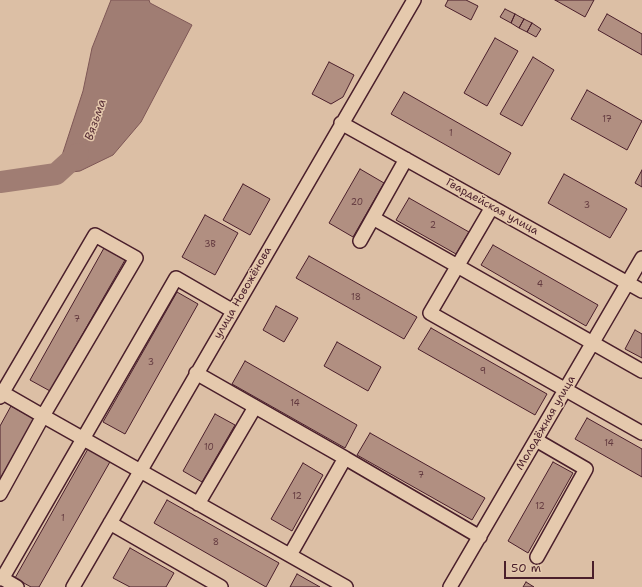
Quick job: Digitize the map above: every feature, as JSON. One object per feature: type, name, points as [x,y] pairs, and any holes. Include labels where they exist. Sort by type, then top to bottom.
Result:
[{"type":"street","name":"улица Новожёнова","points":[[73,587],[341,123],[414,0]]},
{"type":"street","name":"Гвардейская улица","points":[[341,123],[642,291]]},
{"type":"street","points":[[360,241],[406,159]]},
{"type":"street","points":[[492,207],[430,313],[642,433]]},
{"type":"street","points":[[373,218],[642,371]]},
{"type":"street","points":[[0,494],[43,416],[136,258],[95,235],[1,395],[43,416],[346,587]]},
{"type":"street","name":"Молодёжная улица","points":[[450,587],[642,258]]},
{"type":"street","points":[[17,587],[1,578],[176,278],[233,311]]},
{"type":"street","points":[[196,373],[480,537]]},
{"type":"street","points":[[198,504],[255,407]]},
{"type":"street","points":[[536,440],[586,469],[537,557]]},
{"type":"street","points":[[290,555],[345,458]]},
{"type":"street","points":[[110,523],[221,587]]},
{"type":"water","points":[[111,0],[149,0],[150,3],[192,25],[141,122],[113,155],[80,171],[56,174],[83,91],[92,48]]},
{"type":"building","points":[[448,0],[466,0],[478,6],[471,20],[445,6]]},
{"type":"building","points":[[555,0],[594,0],[585,17]]},
{"type":"building","points":[[505,9],[515,14],[511,23],[500,17]]},
{"type":"building","points":[[515,14],[524,19],[519,28],[511,23]]},
{"type":"building","points":[[607,14],[642,34],[642,55],[598,30]]},
{"type":"building","points":[[524,19],[532,23],[527,32],[519,28]]},
{"type":"building","points":[[532,23],[541,29],[536,37],[527,32]]},
{"type":"building","points":[[495,38],[518,51],[487,106],[464,93]]},
{"type":"building","points":[[533,57],[554,70],[522,126],[500,114]]},
{"type":"building","points":[[329,62],[354,75],[343,97],[331,104],[312,94]]},
{"type":"building","points":[[587,90],[642,121],[627,150],[571,119]]},
{"type":"building","points":[[404,92],[511,153],[499,175],[391,114]]},
{"type":"building","points":[[360,169],[384,183],[353,237],[329,223]]},
{"type":"building","points":[[642,170],[642,187],[635,183]]},
{"type":"building","points":[[564,174],[627,209],[610,238],[548,203]]},
{"type":"building","points":[[243,184],[270,199],[250,235],[223,220]]},
{"type":"building","points":[[409,198],[469,232],[456,254],[396,220]]},
{"type":"building","points":[[205,215],[238,233],[215,275],[182,257]]},
{"type":"building","points":[[493,245],[598,305],[586,326],[481,265]]},
{"type":"building","points":[[104,248],[125,260],[50,391],[30,380]]},
{"type":"building","points":[[309,256],[417,317],[404,339],[296,278]]},
{"type":"building","points":[[177,292],[198,304],[125,434],[103,422]]},
{"type":"building","points":[[276,306],[298,318],[284,342],[263,330]]},
{"type":"building","points":[[431,328],[547,394],[535,415],[418,349]]},
{"type":"building","points":[[635,330],[642,334],[642,358],[625,349]]},
{"type":"building","points":[[337,342],[381,367],[368,391],[324,366]]},
{"type":"building","points":[[245,361],[357,425],[345,448],[232,384]]},
{"type":"building","points":[[11,406],[34,419],[0,479],[0,426]]},
{"type":"building","points":[[215,414],[235,425],[202,482],[183,471]]},
{"type":"building","points":[[587,418],[642,449],[642,477],[575,439]]},
{"type":"building","points":[[370,433],[485,498],[472,520],[357,455]]},
{"type":"building","points":[[89,447],[111,460],[39,587],[31,587],[15,578]]},
{"type":"building","points":[[553,462],[573,473],[528,553],[508,541]]},
{"type":"building","points":[[303,463],[323,475],[292,531],[271,519]]},
{"type":"building","points":[[167,500],[279,563],[266,587],[154,523]]},
{"type":"building","points":[[130,548],[174,573],[166,587],[130,587],[113,578]]},
{"type":"building","points":[[297,574],[320,587],[290,587]]},
{"type":"building","points":[[526,582],[534,587],[523,587]]},
{"type":"waterway","name":"Вязьма","points":[[0,182],[56,174],[78,154]]}]
